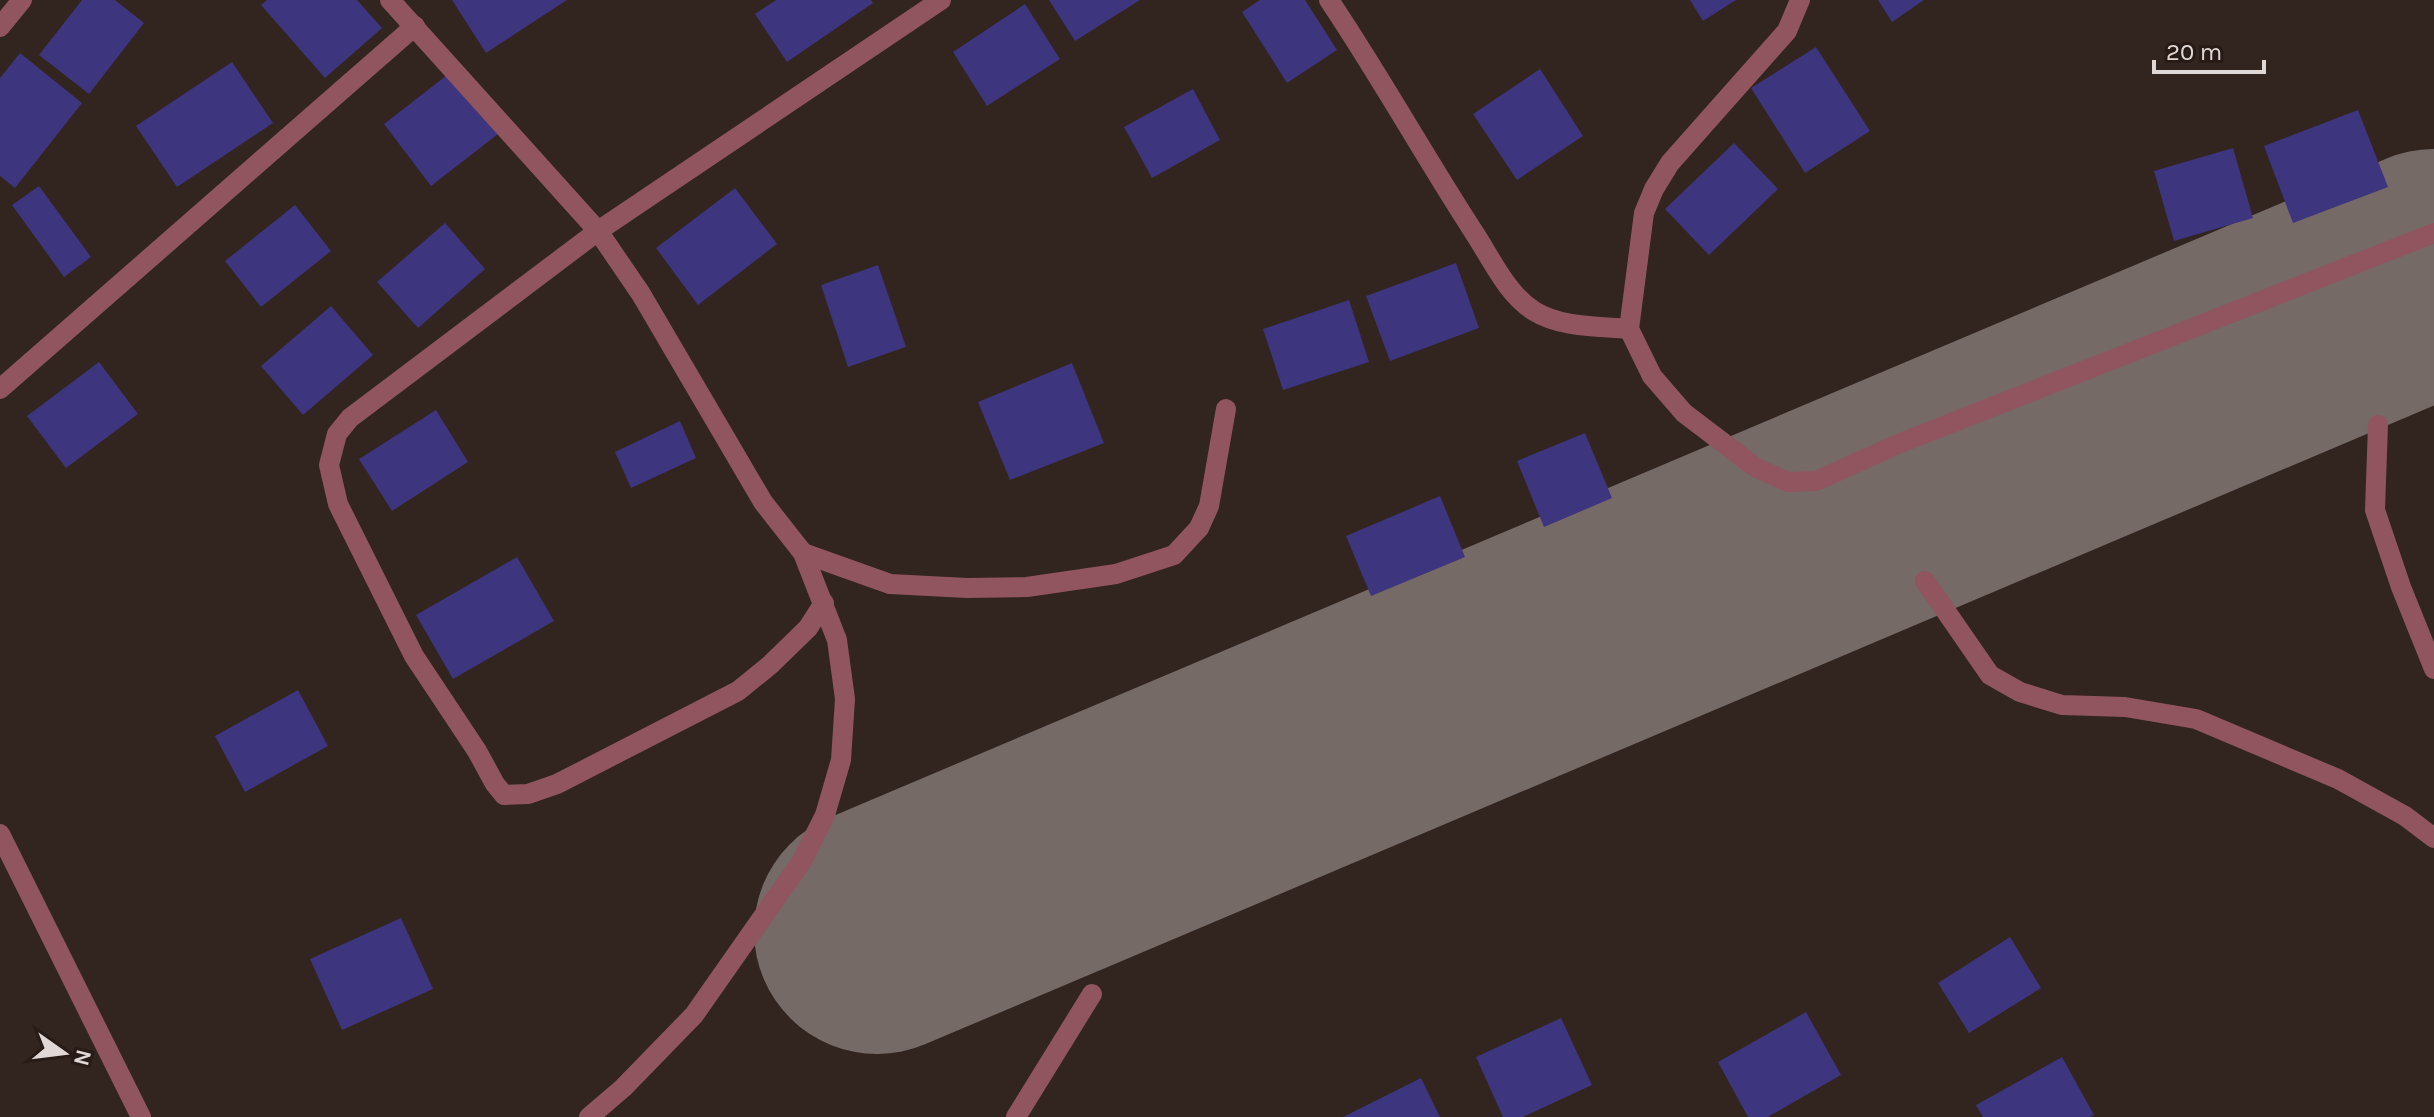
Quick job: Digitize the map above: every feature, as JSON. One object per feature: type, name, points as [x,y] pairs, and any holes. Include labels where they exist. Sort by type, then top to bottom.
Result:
[{"type":"street","points":[[0,27],[22,0]]},
{"type":"street","points":[[390,0],[598,231],[641,294],[763,502],[803,553],[837,640],[845,699],[841,760],[825,815],[802,861],[694,1015],[623,1088],[589,1117]]},
{"type":"street","points":[[824,603],[808,628],[738,691],[557,784],[514,796],[504,795],[414,656],[338,504],[329,465],[337,434],[350,418],[598,231],[941,0]]},
{"type":"street","points":[[1329,0],[1446,190],[1517,298],[1537,313],[1568,324],[1629,329]]},
{"type":"street","points":[[1800,0],[1787,31],[1670,163],[1654,189],[1644,213],[1629,329],[1652,376],[1684,413],[1755,467],[1788,482],[1816,481],[1898,444],[2434,233]]},
{"type":"street","points":[[0,389],[415,26]]},
{"type":"street","points":[[803,553],[890,584],[967,588],[1027,587],[1116,574],[1174,555],[1199,528],[1209,506],[1226,409]]},
{"type":"street","points":[[2378,425],[2375,510],[2401,587],[2434,669]]},
{"type":"street","points":[[1925,581],[1990,675],[2020,692],[2062,705],[2125,707],[2196,719],[2338,779],[2405,816],[2434,838]]},
{"type":"street","points":[[0,834],[141,1117]]},
{"type":"street","points":[[1016,1117],[1092,994]]},
{"type":"building","points":[[82,0],[115,0],[144,23],[89,94],[39,55]]},
{"type":"building","points":[[267,0],[357,0],[382,28],[325,78],[261,5]]},
{"type":"building","points":[[452,0],[567,0],[486,53]]},
{"type":"building","points":[[776,0],[871,0],[873,3],[787,62],[755,14]]},
{"type":"building","points":[[1049,0],[1140,0],[1075,41]]},
{"type":"building","points":[[1260,0],[1305,0],[1337,50],[1287,83],[1242,12]]},
{"type":"building","points":[[1690,0],[1736,0],[1703,21]]},
{"type":"building","points":[[1878,0],[1924,0],[1892,22]]},
{"type":"building","points":[[1025,4],[1060,59],[987,106],[953,52]]},
{"type":"building","points":[[1816,47],[1870,131],[1805,173],[1751,88]]},
{"type":"building","points":[[20,53],[82,103],[15,188],[0,176],[0,78]]},
{"type":"building","points":[[232,62],[273,123],[177,187],[136,126]]},
{"type":"building","points":[[1540,69],[1583,136],[1517,180],[1473,114]]},
{"type":"building","points":[[451,72],[498,134],[431,186],[384,124]]},
{"type":"building","points":[[1193,89],[1220,140],[1152,178],[1124,127]]},
{"type":"building","points":[[2358,110],[2388,187],[2293,223],[2264,146]]},
{"type":"building","points":[[1734,143],[1778,189],[1709,255],[1665,209]]},
{"type":"building","points":[[2233,148],[2253,218],[2174,241],[2154,171]]},
{"type":"building","points":[[39,186],[91,257],[64,277],[12,205]]},
{"type":"building","points":[[735,188],[777,244],[698,305],[656,248]]},
{"type":"building","points":[[295,205],[331,251],[261,307],[225,261]]},
{"type":"building","points":[[445,223],[485,269],[418,328],[377,282]]},
{"type":"building","points":[[1456,263],[1479,328],[1390,361],[1366,296]]},
{"type":"building","points":[[878,265],[906,347],[848,367],[821,285]]},
{"type":"building","points":[[1349,300],[1369,362],[1283,390],[1263,329]]},
{"type":"building","points":[[331,306],[373,355],[303,415],[261,366]]},
{"type":"building","points":[[99,362],[138,414],[66,468],[27,416]]},
{"type":"building","points":[[1072,363],[1104,443],[1010,480],[978,402]]},
{"type":"building","points":[[436,410],[468,462],[392,511],[359,459]]},
{"type":"building","points":[[680,421],[696,458],[631,488],[615,452]]},
{"type":"building","points":[[1585,433],[1612,498],[1544,527],[1517,461]]},
{"type":"building","points":[[1440,496],[1465,557],[1371,596],[1346,536]]},
{"type":"building","points":[[517,557],[554,621],[453,679],[416,615]]},
{"type":"building","points":[[298,690],[328,746],[245,792],[215,736]]},
{"type":"building","points":[[401,918],[433,989],[342,1030],[310,959]]},
{"type":"building","points":[[2010,937],[2041,988],[1969,1033],[1938,983]]},
{"type":"building","points":[[1806,1012],[1841,1075],[1768,1117],[1748,1117],[1718,1062]]},
{"type":"building","points":[[1561,1018],[1592,1085],[1523,1117],[1503,1117],[1476,1057]]},
{"type":"building","points":[[2062,1057],[2094,1115],[1983,1117],[1976,1105]]},
{"type":"building","points":[[1421,1078],[1440,1117],[1343,1117]]},
{"type":"runway","points":[[877,931],[2434,272]]}]
